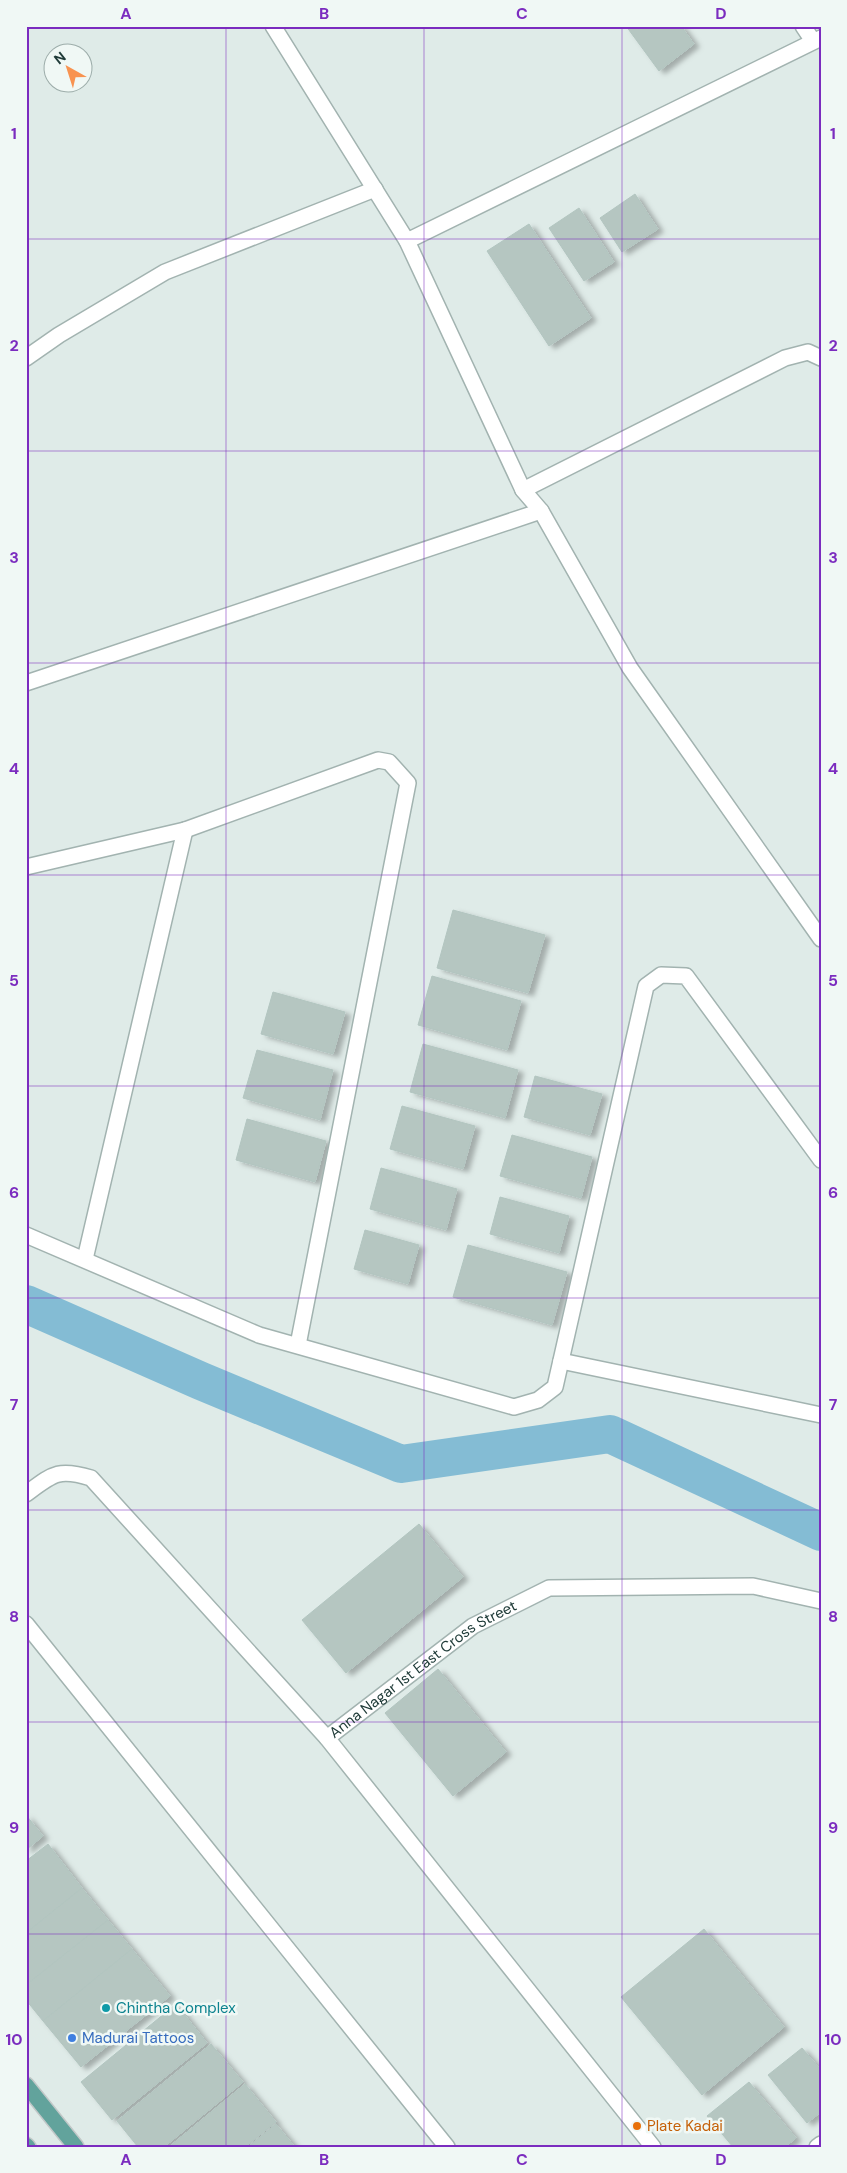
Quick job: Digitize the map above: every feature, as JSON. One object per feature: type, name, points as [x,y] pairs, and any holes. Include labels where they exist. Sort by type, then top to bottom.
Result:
[{"type":"main road","points":[[26,2085],[76,2147]]},
{"type":"street","points":[[273,26],[407,241],[523,490],[541,511],[630,668],[821,939]]},
{"type":"street","points":[[407,241],[817,40],[802,26]]},
{"type":"street","points":[[26,358],[59,335],[165,272],[375,189]]},
{"type":"street","points":[[523,490],[785,358],[808,352],[821,358]]},
{"type":"street","points":[[26,682],[541,511]]},
{"type":"street","points":[[26,867],[186,830],[378,760],[389,762],[408,783],[298,1345]]},
{"type":"street","points":[[85,1259],[186,830]]},
{"type":"street","points":[[26,1235],[259,1335],[514,1407],[538,1400],[555,1387],[646,986],[661,975],[686,976],[821,1160]]},
{"type":"street","points":[[560,1361],[821,1415]]},
{"type":"street","name":"Anna Nagar 1st East Cross Street","points":[[26,1494],[50,1476],[70,1472],[91,1478],[327,1738],[473,1626],[549,1588],[753,1586],[821,1601]]},
{"type":"street","points":[[26,1624],[447,2147]]},
{"type":"street","points":[[327,1738],[653,2147]]},
{"type":"street","points":[[817,2147],[821,2144]]},
{"type":"building","points":[[626,26],[681,26],[694,44],[659,71]]},
{"type":"building","points":[[635,194],[658,229],[622,252],[600,218]]},
{"type":"building","points":[[579,208],[614,262],[584,281],[549,228]]},
{"type":"building","points":[[529,224],[591,318],[549,346],[487,251]]},
{"type":"building","points":[[453,910],[545,935],[528,993],[437,968]]},
{"type":"building","points":[[432,976],[521,1001],[507,1050],[418,1025]]},
{"type":"building","points":[[273,992],[345,1012],[333,1054],[261,1034]]},
{"type":"building","points":[[423,1044],[518,1070],[505,1118],[410,1092]]},
{"type":"building","points":[[257,1050],[333,1070],[320,1120],[243,1098]]},
{"type":"building","points":[[535,1076],[602,1094],[590,1135],[524,1117]]},
{"type":"building","points":[[402,1106],[475,1126],[463,1169],[390,1149]]},
{"type":"building","points":[[247,1119],[326,1141],[315,1182],[236,1160]]},
{"type":"building","points":[[512,1135],[592,1157],[581,1198],[500,1176]]},
{"type":"building","points":[[381,1168],[457,1189],[446,1230],[370,1209]]},
{"type":"building","points":[[500,1197],[569,1216],[559,1253],[490,1234]]},
{"type":"building","points":[[365,1230],[419,1245],[408,1284],[354,1269]]},
{"type":"building","points":[[468,1245],[567,1272],[552,1325],[453,1297]]},
{"type":"building","points":[[419,1524],[463,1577],[346,1673],[302,1620]]},
{"type":"building","points":[[438,1669],[506,1752],[453,1796],[385,1713]]},
{"type":"building","points":[[26,1815],[43,1836],[26,1850]]},
{"type":"building","points":[[48,1844],[82,1888],[26,1933],[26,1861]]},
{"type":"building","points":[[82,1888],[108,1920],[26,1985],[26,1933]]},
{"type":"building","points":[[108,1920],[132,1949],[43,2021],[26,2000],[26,1985]]},
{"type":"building","points":[[704,1929],[784,2027],[702,2095],[621,1997]]},
{"type":"building","name":"Chintha Complex","points":[[132,1949],[170,1996],[81,2067],[43,2021]]},
{"type":"building","points":[[176,2004],[207,2043],[112,2120],[81,2082]]},
{"type":"building","points":[[211,2044],[243,2082],[164,2147],[138,2147],[117,2121]]},
{"type":"building","points":[[802,2048],[821,2070],[821,2112],[807,2123],[768,2075]]},
{"type":"building","points":[[749,2082],[796,2138],[785,2147],[733,2147],[707,2116]]},
{"type":"building","points":[[245,2084],[276,2122],[245,2147],[169,2147]]},
{"type":"building","points":[[276,2124],[295,2147],[248,2147]]},
{"type":"waterway","points":[[26,1304],[201,1381],[401,1464],[610,1434],[821,1532]]},
{"type":"place","name":"Chintha Complex","points":[[106,2008]]},
{"type":"place","name":"Madurai Tattoos","points":[[72,2038]]},
{"type":"place","name":"Plate Kadai","points":[[637,2126]]}]
